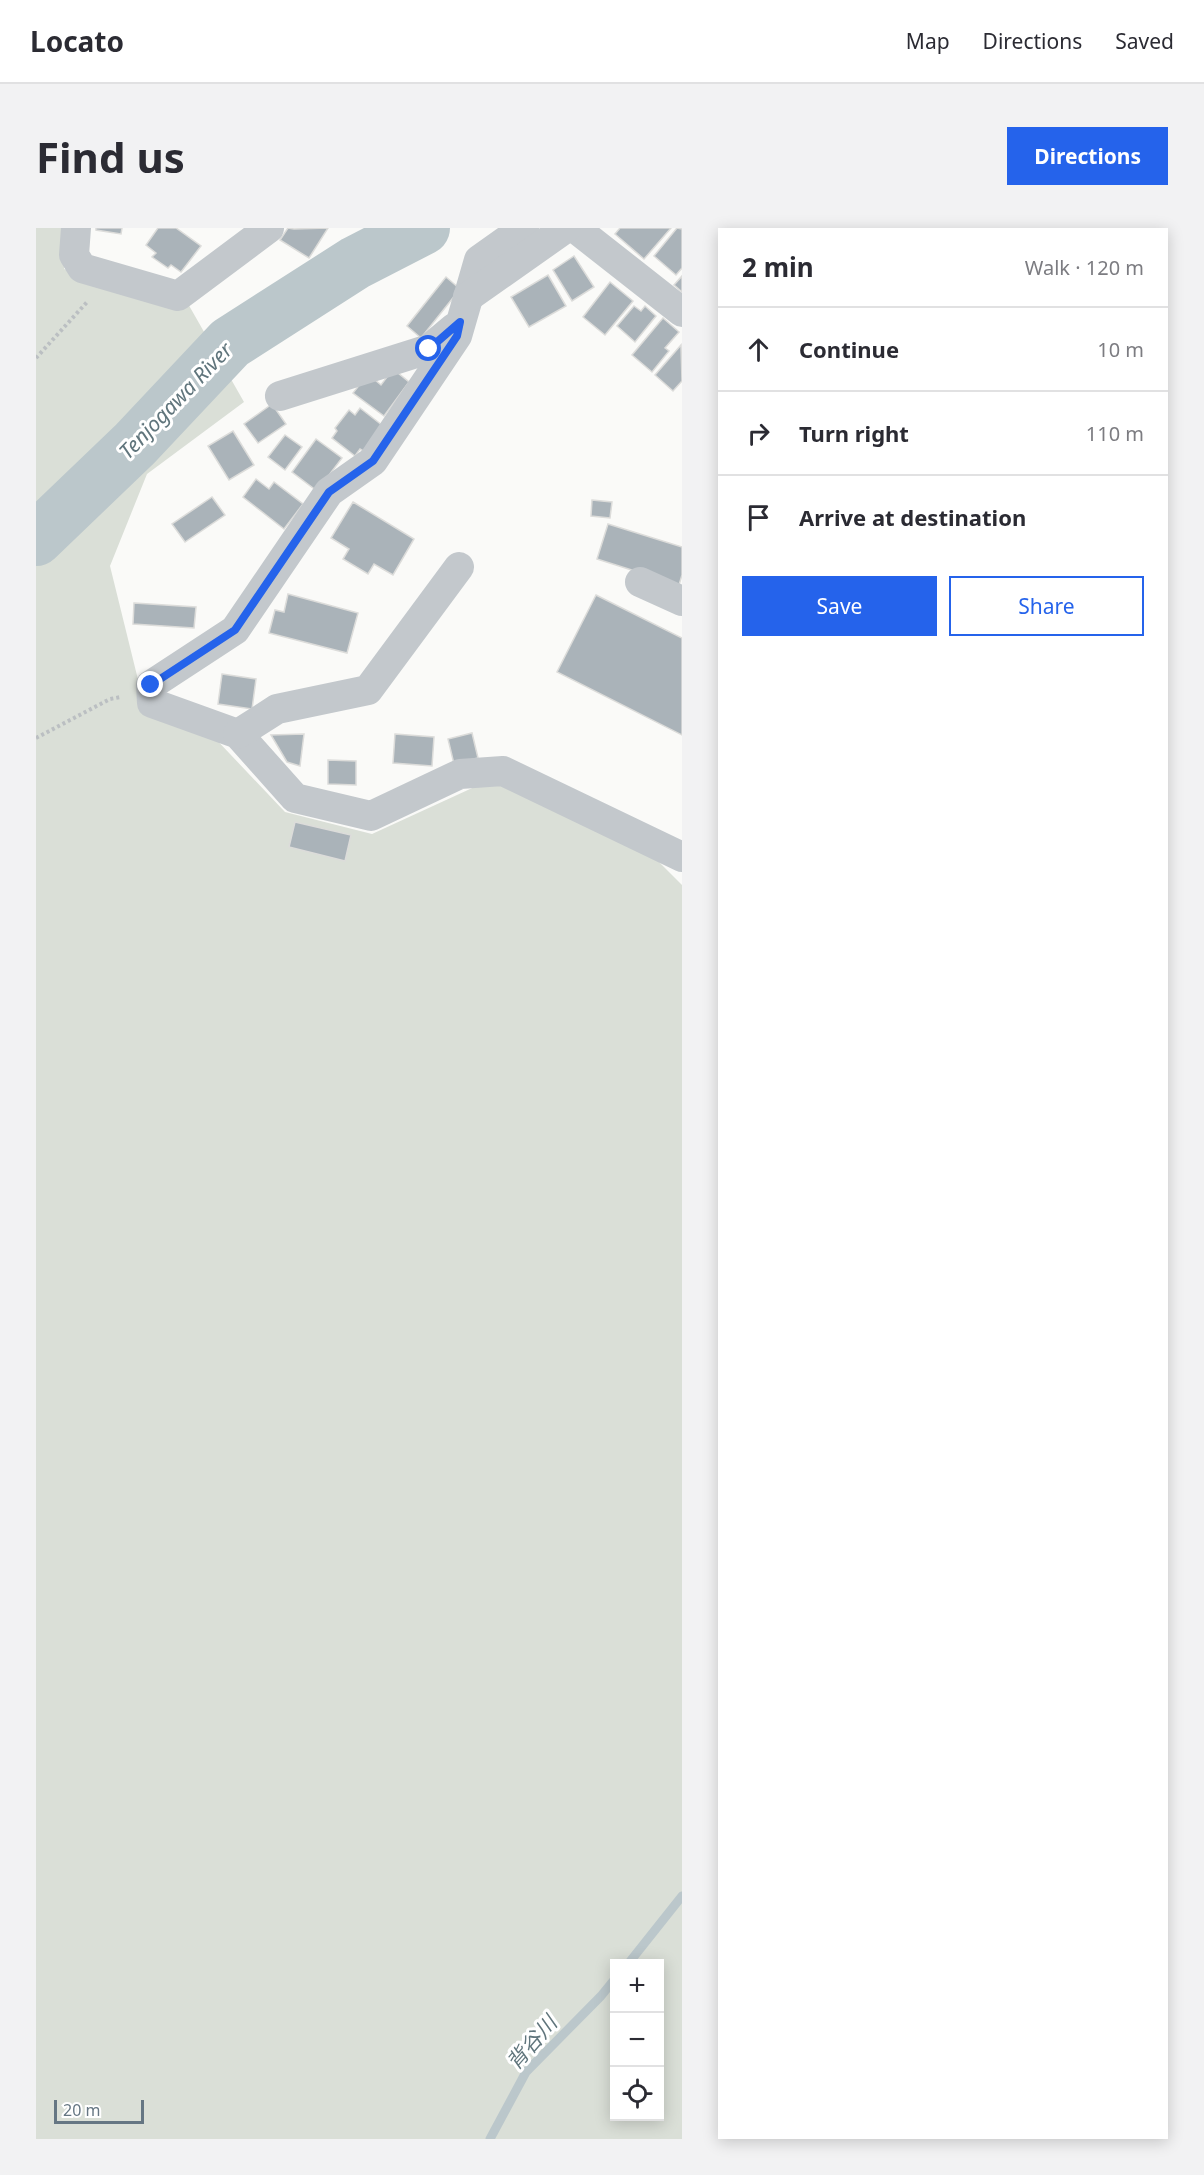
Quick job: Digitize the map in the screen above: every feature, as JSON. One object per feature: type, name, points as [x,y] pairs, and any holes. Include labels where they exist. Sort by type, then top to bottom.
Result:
[{"type":"street","points":[[76,228],[74,255],[82,268],[178,296],[269,228]]},
{"type":"street","points":[[524,228],[479,260],[457,336],[373,461],[329,492],[235,630],[151,685],[152,703],[238,734],[295,798],[371,816],[460,774],[503,771],[682,857]]},
{"type":"street","points":[[280,396],[429,349],[464,309],[566,228]]},
{"type":"street","points":[[575,228],[682,312]]},
{"type":"street","points":[[238,734],[277,709],[368,690],[459,567]]},
{"type":"street","points":[[640,582],[682,601]]},
{"type":"path","points":[[36,358],[111,277]]},
{"type":"path","points":[[36,738],[110,699],[152,693]]},
{"type":"shaded area","points":[[36,228],[65,228],[64,269],[187,302],[244,402],[147,474],[110,566],[145,708],[212,735],[285,812],[372,834],[494,778],[642,845],[682,885],[682,2139],[36,2139]]},
{"type":"building","points":[[96,228],[122,228],[121,234],[96,230]]},
{"type":"building","points":[[158,228],[176,228],[201,246],[181,272],[171,265],[168,268],[152,257],[156,253],[146,245]]},
{"type":"building","points":[[288,228],[328,228],[309,258],[280,240]]},
{"type":"building","points":[[620,228],[671,228],[644,259],[615,234]]},
{"type":"building","points":[[677,228],[682,229],[682,268],[676,275],[654,256]]},
{"type":"building","points":[[574,256],[594,287],[572,301],[553,270]]},
{"type":"building","points":[[548,275],[566,306],[529,327],[511,297]]},
{"type":"building","points":[[682,276],[682,292],[674,285]]},
{"type":"building","points":[[446,277],[460,289],[421,338],[407,326]]},
{"type":"building","points":[[610,282],[633,301],[605,335],[583,317]]},
{"type":"building","points":[[634,306],[641,311],[645,306],[656,316],[635,342],[617,326]]},
{"type":"building","points":[[663,318],[679,332],[665,348],[669,351],[652,372],[632,355]]},
{"type":"building","points":[[681,345],[682,381],[673,391],[655,375]]},
{"type":"building","points":[[393,369],[409,382],[384,416],[353,393],[368,374],[381,385]]},
{"type":"building","points":[[272,404],[286,424],[258,443],[244,424]]},
{"type":"building","points":[[360,408],[387,429],[365,452],[360,449],[355,456],[332,438],[337,431],[335,428],[349,410],[355,415]]},
{"type":"building","points":[[233,431],[254,465],[229,480],[208,446]]},
{"type":"building","points":[[285,435],[302,447],[285,470],[268,457]]},
{"type":"building","points":[[316,439],[342,458],[317,491],[292,472]]},
{"type":"building","points":[[256,479],[269,489],[274,482],[303,504],[284,529],[243,497]]},
{"type":"building","points":[[212,497],[225,515],[185,542],[172,524]]},
{"type":"building","points":[[592,500],[612,502],[610,518],[591,516]]},
{"type":"building","points":[[353,502],[414,539],[393,575],[374,564],[368,574],[343,559],[349,549],[331,538]]},
{"type":"building","points":[[608,524],[682,547],[682,575],[679,585],[597,559]]},
{"type":"building","points":[[288,594],[358,613],[347,653],[269,633],[275,610],[284,612]]},
{"type":"building","points":[[596,595],[682,638],[682,735],[557,672]]},
{"type":"building","points":[[134,603],[196,607],[194,628],[133,624]]},
{"type":"building","points":[[222,674],[256,679],[252,709],[218,704]]},
{"type":"building","points":[[472,733],[478,758],[454,764],[448,739]]},
{"type":"building","points":[[304,734],[300,766],[287,762],[271,735]]},
{"type":"building","points":[[395,734],[434,737],[432,766],[393,763]]},
{"type":"building","points":[[328,760],[356,761],[356,785],[328,784]]},
{"type":"building","points":[[295,822],[351,835],[345,861],[289,847]]},
{"type":"waterway","name":"Tenjogawa River","points":[[36,539],[135,444],[230,343],[355,263],[423,228]]},
{"type":"waterway","name":"背谷川","points":[[632,1959],[682,1896]]},
{"type":"waterway","name":"背谷川","points":[[490,2139],[526,2072],[610,1985]]},
{"type":"route","points":[[151,685],[235,630],[329,492],[373,461],[457,336],[460,322],[429,349]]}]
